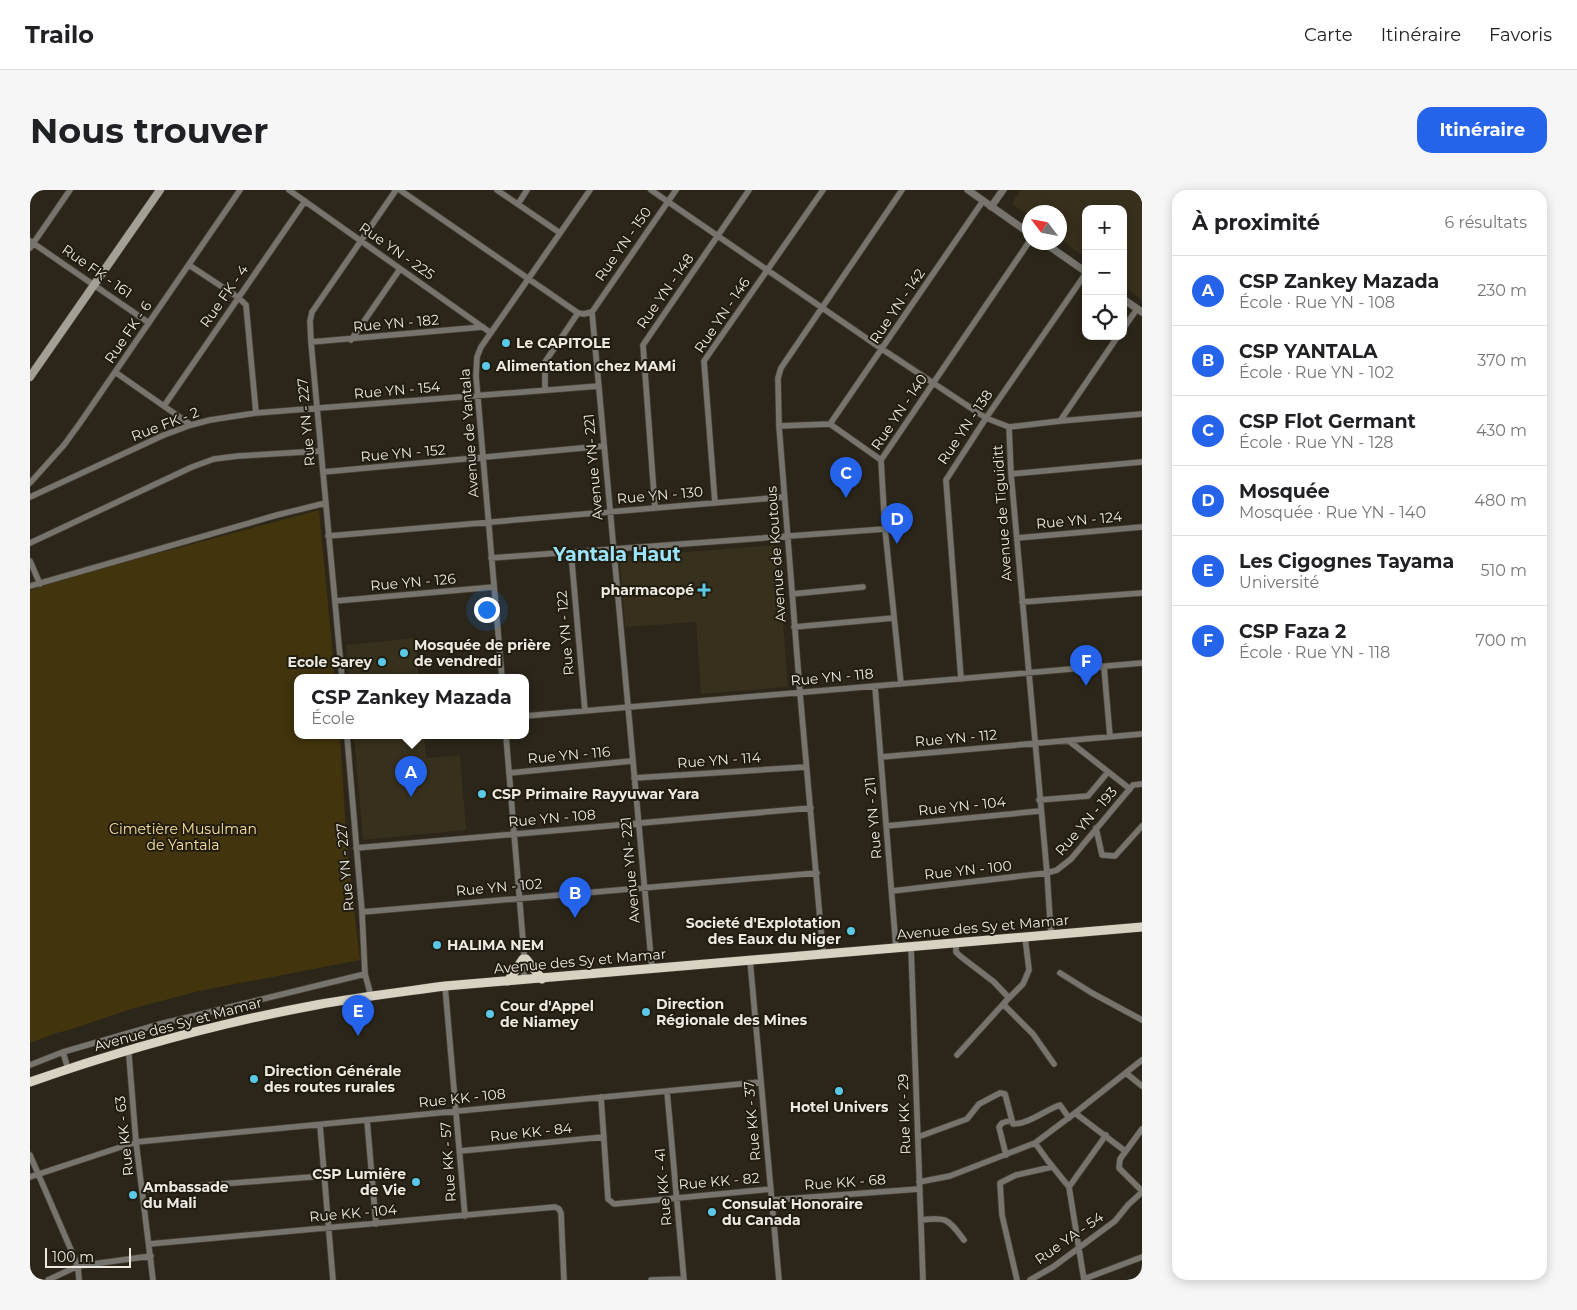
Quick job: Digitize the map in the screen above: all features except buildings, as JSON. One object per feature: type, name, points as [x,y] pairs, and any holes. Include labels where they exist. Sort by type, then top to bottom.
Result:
[{"type":"highway","name":"Avenue des Sy et Mamar","points":[[30,1082],[130,1049],[251,1018],[371,996],[445,986],[1142,927]]},
{"type":"highway","points":[[508,981],[524,957],[542,979]]},
{"type":"main road","points":[[30,377],[160,190]]},
{"type":"street","points":[[31,244],[70,190]]},
{"type":"street","name":"Rue FK - 6","points":[[30,483],[64,445],[240,190]]},
{"type":"street","name":"Rue YN - 225","points":[[289,190],[491,332]]},
{"type":"street","name":"Rue YN - 227","points":[[342,674],[310,321],[312,312],[396,190]]},
{"type":"street","points":[[400,190],[410,193],[578,313],[592,312]]},
{"type":"street","points":[[497,190],[560,233]]},
{"type":"street","points":[[518,204],[527,190]]},
{"type":"street","name":"Avenue de Yantala","points":[[502,674],[476,376],[477,357],[480,347],[590,190]]},
{"type":"street","name":"Avenue de Tiguiditt","points":[[651,190],[986,418],[1009,427],[1011,474],[1047,874],[1050,935]]},
{"type":"street","name":"Rue YN - 150","points":[[592,312],[676,190]]},
{"type":"street","name":"Rue YN - 148","points":[[655,508],[643,345],[749,190]]},
{"type":"street","name":"Rue YN - 146","points":[[715,503],[704,362],[823,190]]},
{"type":"street","name":"Avenue de Koutous","points":[[823,953],[787,537],[779,426],[779,372],[902,190]]},
{"type":"street","points":[[968,190],[1022,228]]},
{"type":"street","points":[[992,207],[1003,190]]},
{"type":"street","name":"Rue YN - 142","points":[[830,424],[983,201]]},
{"type":"street","name":"Rue FK - 4","points":[[164,406],[305,202]]},
{"type":"street","name":"Rue FK - 161","points":[[31,244],[149,323]]},
{"type":"street","name":"Rue YN - 140","points":[[901,684],[885,529],[881,460],[1025,250]]},
{"type":"street","points":[[1054,250],[1082,270]]},
{"type":"street","points":[[189,265],[239,298],[246,305],[256,413]]},
{"type":"street","points":[[351,340],[400,269]]},
{"type":"street","name":"Rue YN - 138","points":[[961,679],[946,485],[948,475],[1082,279]]},
{"type":"street","points":[[1127,302],[1140,311],[1127,325]]},
{"type":"street","name":"Avenue YN- 221","points":[[592,312],[652,968]]},
{"type":"street","points":[[545,390],[545,362],[578,313]]},
{"type":"street","name":"Rue YN - 182","points":[[311,342],[483,327]]},
{"type":"street","points":[[1060,421],[1115,340]]},
{"type":"street","points":[[116,372],[191,425]]},
{"type":"street","name":"Rue YN - 154","points":[[317,409],[599,386]]},
{"type":"street","name":"Rue FK - 2","points":[[30,497],[164,435],[191,425],[256,413],[317,409]]},
{"type":"street","points":[[1009,427],[1142,414]]},
{"type":"street","points":[[779,426],[830,424],[881,460]]},
{"type":"street","name":"Rue YN - 152","points":[[323,472],[604,446]]},
{"type":"street","points":[[30,543],[192,467],[214,459],[321,451]]},
{"type":"street","points":[[1011,474],[1142,462]]},
{"type":"street","name":"Rue YN - 130","points":[[328,536],[784,497]]},
{"type":"street","points":[[30,586],[277,515],[326,503]]},
{"type":"street","name":"Rue YN - 124","points":[[1017,538],[1142,527]]},
{"type":"street","points":[[492,558],[885,529]]},
{"type":"street","name":"Rue YN - 122","points":[[571,552],[585,711]]},
{"type":"street","points":[[30,561],[40,584]]},
{"type":"street","name":"Rue YN - 126","points":[[335,601],[494,587]]},
{"type":"street","points":[[792,594],[863,587]]},
{"type":"street","points":[[1022,602],[1142,593]]},
{"type":"street","points":[[794,627],[894,618]]},
{"type":"street","name":"Rue YN - 118","points":[[529,716],[1142,663]]},
{"type":"street","points":[[1104,667],[1110,737]]},
{"type":"street","name":"Rue YN - 211","points":[[875,686],[896,948]]},
{"type":"street","name":"Rue YN - 112","points":[[881,757],[1142,734]]},
{"type":"street","name":"Rue YN - 227","points":[[347,739],[362,912],[365,974],[371,996]]},
{"type":"street","points":[[506,739],[526,980]]},
{"type":"street","points":[[1069,741],[1130,789]]},
{"type":"street","name":"Rue YN - 116","points":[[509,773],[632,761]]},
{"type":"street","name":"Rue YN - 114","points":[[634,778],[806,767]]},
{"type":"street","points":[[1039,800],[1088,796],[1108,772]]},
{"type":"street","name":"Rue YN - 193","points":[[1047,874],[1058,870],[1064,865],[1130,789],[1134,785],[1142,784]]},
{"type":"street","name":"Rue YN - 108","points":[[356,848],[811,808]]},
{"type":"street","name":"Rue YN - 104","points":[[886,826],[1040,811]]},
{"type":"street","points":[[1096,828],[1102,854],[1116,855],[1142,826]]},
{"type":"street","name":"Rue YN - 102","points":[[362,912],[817,873]]},
{"type":"street","name":"Rue YN - 100","points":[[892,890],[1047,874]]},
{"type":"street","points":[[956,1055],[1023,984],[1029,970],[1025,938]]},
{"type":"street","points":[[956,943],[956,952],[994,982],[1007,1000]]},
{"type":"street","name":"Rue KK - 29","points":[[911,947],[923,1280]]},
{"type":"street","name":"Rue KK - 37","points":[[750,960],[779,1280]]},
{"type":"street","points":[[1060,973],[1142,1020]]},
{"type":"street","points":[[30,1065],[63,1052],[160,1024],[365,974]]},
{"type":"street","name":"Rue KK - 57","points":[[445,986],[465,1216]]},
{"type":"street","points":[[1007,1000],[1005,1006],[1033,1034],[1054,1064]]},
{"type":"street","name":"Rue KK - 63","points":[[130,1049],[136,1142],[153,1280]]},
{"type":"street","points":[[63,1052],[68,1068]]},
{"type":"street","name":"Rue KK - 68","points":[[772,1200],[919,1186],[1006,1155],[1035,1142],[1142,1060]]},
{"type":"street","points":[[1126,1072],[1142,1086]]},
{"type":"street","name":"Rue KK - 108","points":[[30,1177],[136,1142],[761,1082]]},
{"type":"street","name":"Rue KK - 41","points":[[667,1091],[684,1279]]},
{"type":"street","points":[[918,1137],[967,1119],[979,1104],[1000,1093],[1005,1094],[1013,1124],[1016,1125],[1060,1105],[1068,1118]]},
{"type":"street","points":[[602,1097],[604,1137]]},
{"type":"street","points":[[1075,1113],[1125,1151]]},
{"type":"street","points":[[367,1120],[376,1224]]},
{"type":"street","points":[[1006,1155],[999,1128],[1002,1123],[1011,1120]]},
{"type":"street","points":[[320,1125],[333,1280]]},
{"type":"street","points":[[1142,1129],[1120,1159],[1120,1168],[1141,1193],[1142,1201]]},
{"type":"street","points":[[1069,1187],[1106,1136]]},
{"type":"street","name":"Rue KK - 82","points":[[604,1137],[608,1199],[614,1204],[771,1189]]},
{"type":"street","name":"Rue KK - 84","points":[[460,1151],[604,1137]]},
{"type":"street","points":[[1035,1142],[1069,1187],[1084,1279],[1142,1257]]},
{"type":"street","points":[[30,1155],[78,1266],[79,1280]]},
{"type":"street","points":[[1017,1280],[1002,1215],[1000,1183],[1016,1175],[1052,1166]]},
{"type":"street","points":[[142,1190],[324,1176]]},
{"type":"street","name":"Rue YA - 54","points":[[1030,1280],[1053,1267],[1115,1221],[1141,1193]]},
{"type":"street","name":"Rue KK - 104","points":[[149,1244],[556,1207],[561,1213],[564,1280]]},
{"type":"street","points":[[921,1220],[948,1220],[964,1240]]},
{"type":"street","points":[[48,1280],[78,1266],[151,1256]]},
{"type":"street","points":[[651,1280],[684,1279]]},
{"type":"shaded area","points":[[1021,190],[1142,190],[1142,300],[1127,289],[1127,205],[1082,205],[1082,255],[1067,244],[1067,205],[1022,205],[1022,211],[1013,204]]},
{"type":"shaded area","points":[[777,545],[788,687],[701,694],[696,622],[625,627],[620,557]]},
{"type":"shaded area","name":"Ecole Sarey","points":[[415,638],[419,674],[349,674],[346,645]]},
{"type":"shaded area","points":[[354,739],[424,739],[426,758],[460,755],[466,830],[363,840]]},
{"type":"green space","name":"Cimetière Musulman de Yantala","points":[[319,510],[335,674],[294,674],[294,739],[340,739],[347,846],[360,960],[199,991],[131,1009],[30,1043],[30,590],[99,569]]},
{"type":"place","name":"Le CAPITOLE","points":[[506,343]]},
{"type":"place","name":"Alimentation chez MAMi","points":[[486,366]]},
{"type":"place","name":"CSP Flot Germant","points":[[846,498]]},
{"type":"place","name":"Mosquée","points":[[897,544]]},
{"type":"place","name":"pharmacopé","points":[[704,590]]},
{"type":"place","name":"Mosquée de prière de vendredi","points":[[404,653]]},
{"type":"place","name":"Ecole Sarey","points":[[382,662]]},
{"type":"place","name":"CSP Faza 2","points":[[1086,686]]},
{"type":"place","name":"CSP Primaire Rayyuwar Yara","points":[[482,794]]},
{"type":"place","name":"CSP Zankey Mazada","points":[[411,797]]},
{"type":"place","name":"CSP YANTALA","points":[[575,918]]},
{"type":"place","name":"Societé d'Explotation des Eaux du Niger","points":[[851,931]]},
{"type":"place","name":"HALIMA NEM","points":[[437,945]]},
{"type":"place","name":"Direction Régionale des Mines","points":[[646,1012]]},
{"type":"place","name":"Cour d'Appel de Niamey","points":[[490,1014]]},
{"type":"place","name":"Les Cigognes Tayama","points":[[358,1036]]},
{"type":"place","name":"Direction Générale des routes rurales","points":[[254,1079]]},
{"type":"place","name":"Hotel Univers","points":[[839,1091]]},
{"type":"place","name":"CSP Lumiêre de Vie","points":[[416,1182]]},
{"type":"place","name":"Ambassade du Mali","points":[[133,1195]]},
{"type":"place","name":"Consulat Honoraire du Canada","points":[[712,1212]]},
{"type":"district","name":"Yantala Haut","points":[[617,554]]}]
